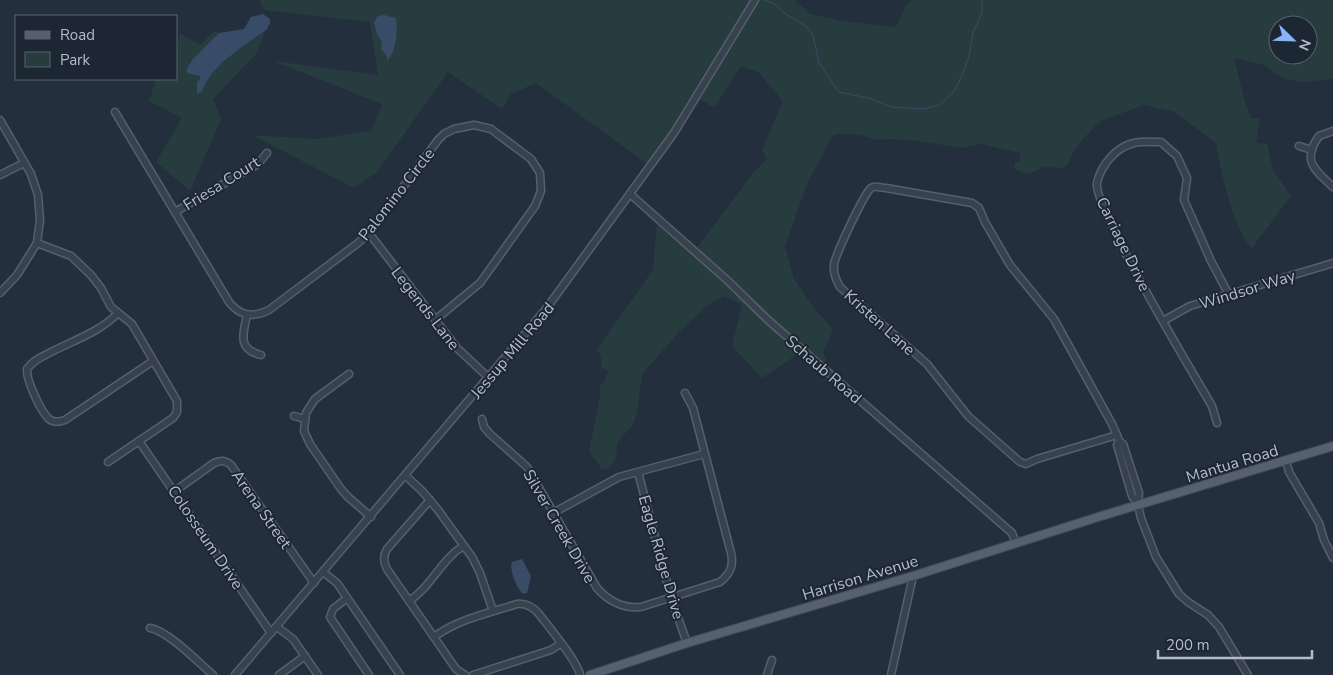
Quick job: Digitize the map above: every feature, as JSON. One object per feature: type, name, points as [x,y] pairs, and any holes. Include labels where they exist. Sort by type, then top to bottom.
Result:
[{"type":"main road","name":"Mantua Road","points":[[1138,505],[1333,446]]},
{"type":"main road","name":"Harrison Avenue","points":[[590,675],[601,673],[687,643],[913,576],[1138,505]]},
{"type":"street","name":"Jessup Mill Road","points":[[236,675],[546,309],[686,114],[755,0]]},
{"type":"street","points":[[115,112],[228,302],[239,312],[247,315],[243,333],[245,344],[250,351],[261,354]]},
{"type":"street","points":[[0,120],[35,185],[39,201],[40,220],[37,243],[17,276],[0,293]]},
{"type":"street","name":"Palomino Circle","points":[[247,315],[258,315],[269,310],[369,233],[444,134],[454,128],[474,125],[491,129],[526,155],[536,165],[540,173],[540,196],[535,206],[480,283],[435,320]]},
{"type":"street","points":[[1333,131],[1318,136],[1310,157],[1312,166],[1333,187]]},
{"type":"street","name":"Carriage Drive","points":[[1217,423],[1212,406],[1163,322],[1123,248],[1099,198],[1097,184],[1103,167],[1114,153],[1134,143],[1161,142],[1178,156],[1187,178],[1184,200],[1211,261],[1229,294]]},
{"type":"street","points":[[1299,146],[1312,150]]},
{"type":"street","name":"Friesa Court","points":[[175,212],[258,164],[267,153]]},
{"type":"street","points":[[0,175],[24,163]]},
{"type":"street","name":"Kristen Lane","points":[[1118,438],[1036,459],[1025,464],[1019,462],[968,416],[929,366],[840,287],[835,278],[835,259],[870,189],[878,187],[972,204],[978,207],[1010,265],[1054,319],[1065,336],[1112,424],[1118,438],[1117,446],[1132,496],[1138,505],[1152,547],[1170,582],[1186,601],[1204,612],[1216,623],[1248,675]]},
{"type":"street","name":"Schaub Road","points":[[630,194],[768,320],[1012,533],[1016,543]]},
{"type":"street","name":"Legends Lane","points":[[369,233],[457,348],[489,378]]},
{"type":"street","points":[[37,243],[71,256],[81,264],[101,288],[111,307],[132,324],[177,401],[177,412],[169,421],[108,462]]},
{"type":"street","name":"Windsor Way","points":[[1163,322],[1190,306],[1333,263]]},
{"type":"street","points":[[118,313],[103,326],[41,357],[27,368],[28,380],[45,414],[50,420],[55,422],[64,420],[153,361]]},
{"type":"street","points":[[349,374],[315,398],[308,408],[304,432],[310,444],[347,496],[371,517]]},
{"type":"street","name":"Silver Creek Drive","points":[[482,419],[484,427],[490,434],[527,467],[597,588],[603,595],[616,603],[634,608],[720,582],[726,577],[732,567],[733,560],[693,408],[685,393]]},
{"type":"street","points":[[294,416],[305,419]]},
{"type":"street","name":"Colosseum Drive","points":[[139,442],[175,491],[272,633]]},
{"type":"street","points":[[554,514],[611,480],[704,454]]},
{"type":"street","name":"Arena Street","points":[[175,491],[214,463],[227,461],[231,464],[314,583]]},
{"type":"street","points":[[1286,461],[1290,472],[1319,523],[1324,540],[1333,558]]},
{"type":"street","name":"Eagle Ridge Drive","points":[[638,472],[671,598],[687,643]]},
{"type":"street","points":[[406,476],[430,500],[463,546],[480,573],[493,612]]},
{"type":"street","points":[[430,500],[389,547],[384,556],[385,567],[457,670],[465,675]]},
{"type":"street","points":[[409,601],[421,592],[456,551],[463,546]]},
{"type":"street","points":[[324,572],[337,583],[400,675]]},
{"type":"street","points":[[891,675],[913,576]]},
{"type":"street","points":[[347,598],[333,609],[330,617],[369,675]]},
{"type":"street","points":[[434,637],[450,626],[519,604],[529,606],[539,614],[579,669],[580,675]]},
{"type":"street","points":[[277,627],[291,637],[318,675]]},
{"type":"street","points":[[150,628],[170,638],[213,675]]},
{"type":"street","points":[[473,675],[551,650],[560,644]]},
{"type":"street","points":[[279,675],[305,656]]},
{"type":"street","points":[[767,675],[772,660]]},
{"type":"green space","points":[[260,0],[795,0],[810,14],[843,21],[896,27],[906,5],[912,0],[1333,0],[1333,79],[1301,82],[1284,79],[1264,65],[1234,58],[1251,119],[1260,118],[1256,143],[1267,144],[1273,170],[1291,196],[1252,248],[1245,239],[1233,213],[1224,183],[1216,143],[1174,112],[1144,105],[1100,121],[1074,151],[1068,165],[1063,168],[1045,167],[1028,174],[1016,170],[1014,167],[1015,162],[1018,163],[1020,160],[1020,153],[980,144],[962,148],[918,141],[876,140],[861,135],[836,134],[832,137],[807,184],[785,247],[794,279],[833,330],[823,353],[828,363],[827,366],[806,347],[762,378],[732,346],[742,304],[723,296],[708,305],[680,331],[642,374],[637,413],[633,424],[617,443],[616,459],[608,469],[602,469],[589,452],[601,392],[599,389],[600,385],[605,381],[608,371],[601,367],[601,358],[597,349],[653,270],[657,224],[692,254],[754,172],[767,158],[762,150],[783,101],[759,73],[741,66],[714,108],[697,97],[650,166],[536,83],[511,94],[502,109],[448,72],[377,172],[354,188],[252,135],[316,139],[371,131],[382,104],[273,61],[378,75],[370,22],[264,10]]},
{"type":"green space","points":[[266,30],[256,54],[213,99],[221,119],[190,191],[156,162],[182,118],[149,101],[156,80],[178,80],[178,40],[180,33],[200,45],[214,31],[219,33],[192,60],[186,69],[187,73],[200,76],[202,90],[205,82],[219,65]]},
{"type":"water","points":[[263,14],[270,19],[267,29],[220,65],[206,82],[202,92],[197,93],[197,82],[200,76],[187,73],[186,70],[192,60],[219,33],[244,29],[251,17]]},
{"type":"water","points":[[384,15],[396,18],[397,23],[394,47],[387,61],[387,56],[381,49],[382,42],[377,34],[374,22],[378,16]]},
{"type":"water","points":[[522,559],[531,576],[527,593],[523,594],[514,579],[511,565],[512,562]]},
{"type":"waterway","points":[[765,0],[773,3],[784,13],[807,27],[813,35],[819,63],[839,92],[872,99],[891,107],[923,109],[940,105],[953,93],[969,56],[973,33],[982,12],[982,0]]}]
